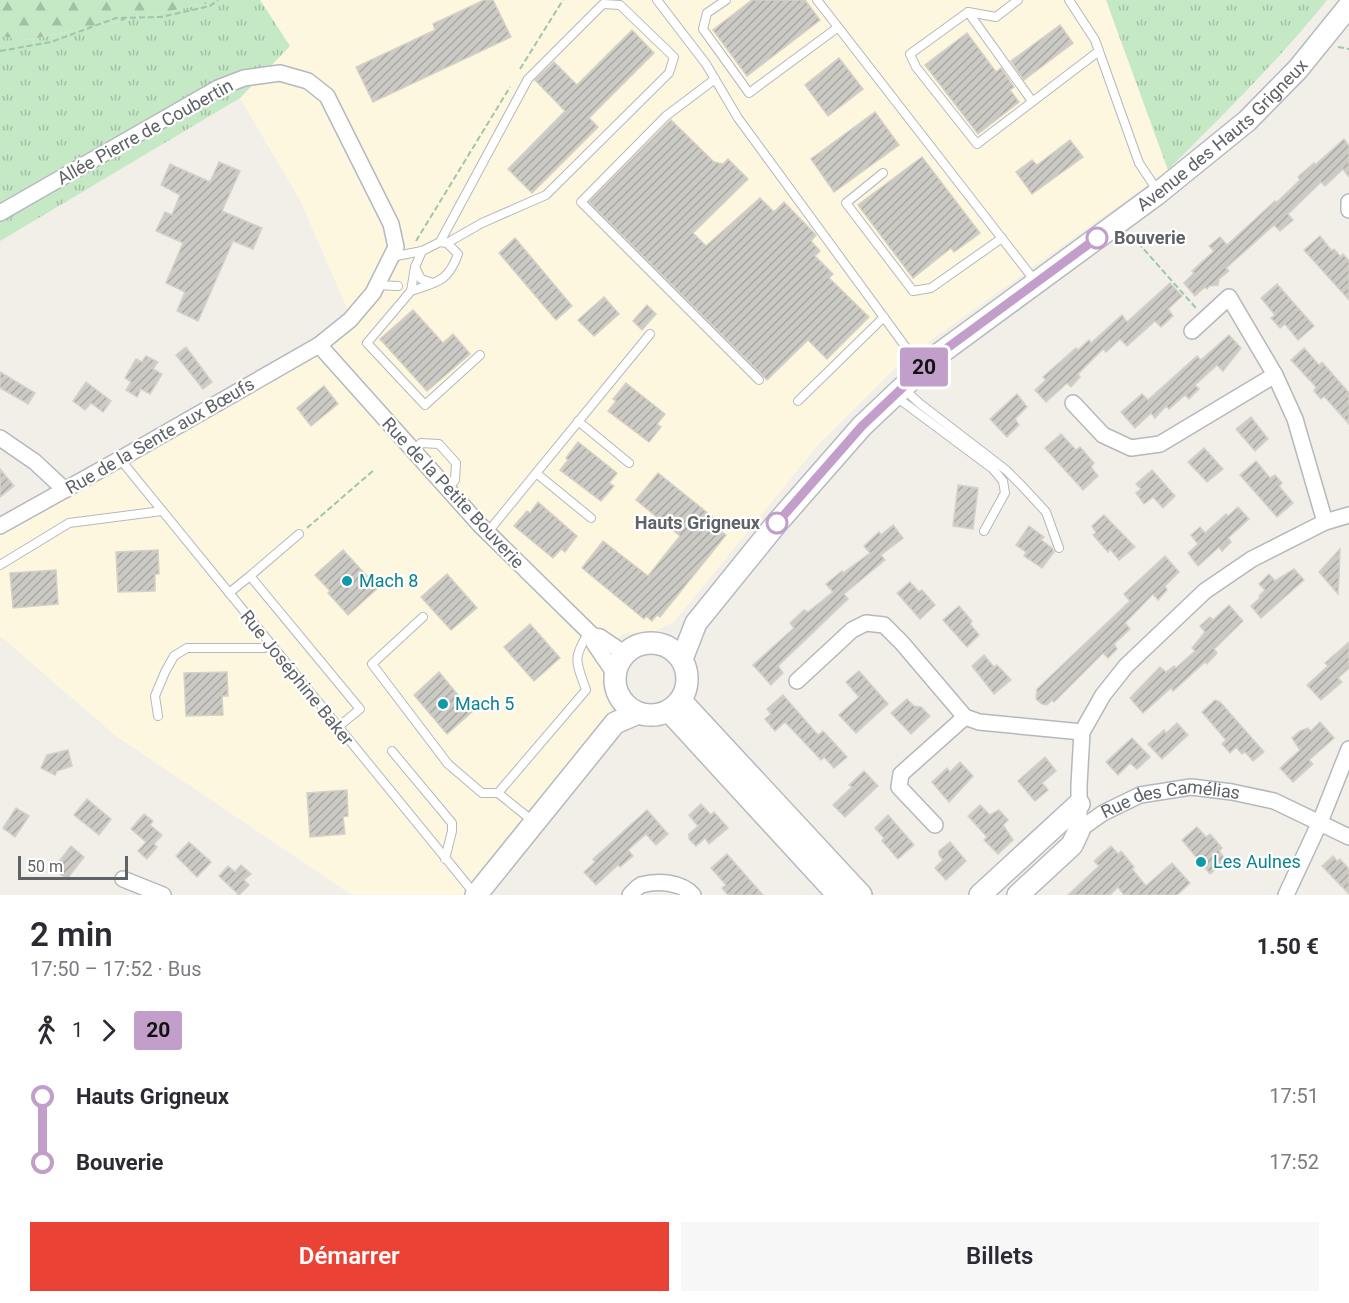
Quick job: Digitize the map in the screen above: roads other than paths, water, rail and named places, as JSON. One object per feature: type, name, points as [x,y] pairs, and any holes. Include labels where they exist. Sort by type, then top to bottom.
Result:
[{"type":"street","name":"Avenue des Hauts Grigneux","points":[[682,659],[696,623],[808,486],[862,426],[922,369],[1157,194],[1247,121],[1298,69],[1349,6]]},
{"type":"street","name":"Allée Pierre de Coubertin","points":[[0,213],[218,88],[244,78],[280,73],[308,81],[327,96],[391,224],[393,252]]},
{"type":"street","points":[[1349,202],[1349,210]]},
{"type":"street","name":"Rue de la Sente aux Bœufs","points":[[0,526],[319,345],[350,320],[373,292],[393,252]]},
{"type":"street","points":[[1192,331],[1229,297],[1275,375],[1295,419],[1325,522]]},
{"type":"street","name":"Rue de la Petite Bouverie","points":[[319,345],[487,533],[591,634],[600,637],[625,654]]},
{"type":"street","points":[[1073,403],[1103,435],[1131,448],[1160,444],[1275,375]]},
{"type":"street","points":[[0,438],[35,462],[65,490]]},
{"type":"street","points":[[1079,830],[1082,732],[1103,695],[1126,666],[1205,591],[1252,559],[1325,522],[1349,516]]},
{"type":"street","points":[[796,681],[852,630],[866,622],[884,625],[965,717],[979,722],[1082,732]]},
{"type":"street","name":"Avenue des Hauts Grigneux","points":[[656,643],[673,637],[696,623]]},
{"type":"street","name":"Rue de la Petite Bouverie","points":[[591,634],[594,643],[615,674]]},
{"type":"street","points":[[656,643],[668,647],[682,659],[687,670],[686,689],[675,706],[650,715],[638,713],[627,706],[619,696],[615,674],[625,654],[635,647],[656,643]]},
{"type":"street","points":[[615,723],[619,696]]},
{"type":"street","points":[[675,706],[838,895]]},
{"type":"street","points":[[675,706],[861,895]]},
{"type":"street","points":[[476,895],[615,723],[638,713]]},
{"type":"street","points":[[935,825],[899,787],[901,774],[965,717]]},
{"type":"street","points":[[1286,895],[1320,822],[1349,749]]},
{"type":"street","name":"Rue des Camélias","points":[[1018,895],[1072,844],[1079,830],[1103,813],[1140,795],[1191,787],[1232,792],[1274,801],[1349,837]]},
{"type":"street","name":"Rue des Camélias","points":[[980,895],[1079,804]]},
{"type":"street","points":[[123,879],[163,895]]},
{"type":"street","points":[[630,895],[640,886],[667,882],[688,890],[693,895]]},
{"type":"lane","points":[[657,0],[706,64],[738,118],[922,369]]},
{"type":"lane","points":[[726,0],[707,13],[703,29],[749,93],[837,28]]},
{"type":"lane","points":[[817,0],[1036,282]]},
{"type":"lane","points":[[1018,0],[996,17],[968,12],[910,54],[916,67],[977,144],[1099,51]]},
{"type":"lane","points":[[1069,0],[1095,40],[1139,163],[1154,184],[1157,194]]},
{"type":"lane","points":[[393,252],[422,251],[444,243],[482,223],[546,195],[669,73],[674,57],[620,5],[603,4],[528,79],[444,243]]},
{"type":"lane","points":[[968,12],[1032,101]]},
{"type":"lane","points":[[715,79],[666,116],[581,202],[759,380]]},
{"type":"lane","points":[[883,172],[846,203],[913,291],[931,288],[1002,238]]},
{"type":"lane","points":[[444,243],[458,254],[450,273],[434,283],[411,291],[367,343],[425,405],[480,356]]},
{"type":"lane","points":[[411,291],[415,267],[422,251]]},
{"type":"lane","points":[[415,267],[421,279],[434,283]]},
{"type":"lane","points":[[376,285],[398,286]]},
{"type":"lane","points":[[798,401],[884,317]]},
{"type":"lane","points":[[487,533],[650,334]]},
{"type":"lane","points":[[898,391],[993,469],[1003,481],[1005,493],[984,531]]},
{"type":"lane","points":[[898,391],[919,403],[1006,470],[1046,512],[1059,548]]},
{"type":"lane","points":[[578,421],[629,463]]},
{"type":"lane","points":[[413,450],[421,443],[439,444],[456,463],[455,480],[447,489]]},
{"type":"lane","name":"Rue Joséphine Baker","points":[[120,459],[476,895]]},
{"type":"lane","points":[[536,473],[591,518]]},
{"type":"lane","points":[[0,565],[69,523],[162,511]]},
{"type":"lane","points":[[229,593],[299,534]]},
{"type":"lane","points":[[250,576],[360,709],[338,727]]},
{"type":"lane","points":[[423,617],[372,664],[448,764],[482,793],[498,793],[535,822]]},
{"type":"lane","points":[[498,793],[586,690],[577,664],[577,651],[591,634]]},
{"type":"lane","points":[[158,716],[156,696],[174,656],[187,648],[264,648],[270,644]]},
{"type":"lane","points":[[392,751],[452,823],[445,859]]},
{"type":"place","name":"Bouverie","points":[[1097,238]]},
{"type":"place","name":"Hauts Grigneux","points":[[777,523]]},
{"type":"place","name":"Mach 8","points":[[347,581]]},
{"type":"place","name":"Mach 5","points":[[443,704]]},
{"type":"place","name":"Les Aulnes","points":[[1201,862]]}]
